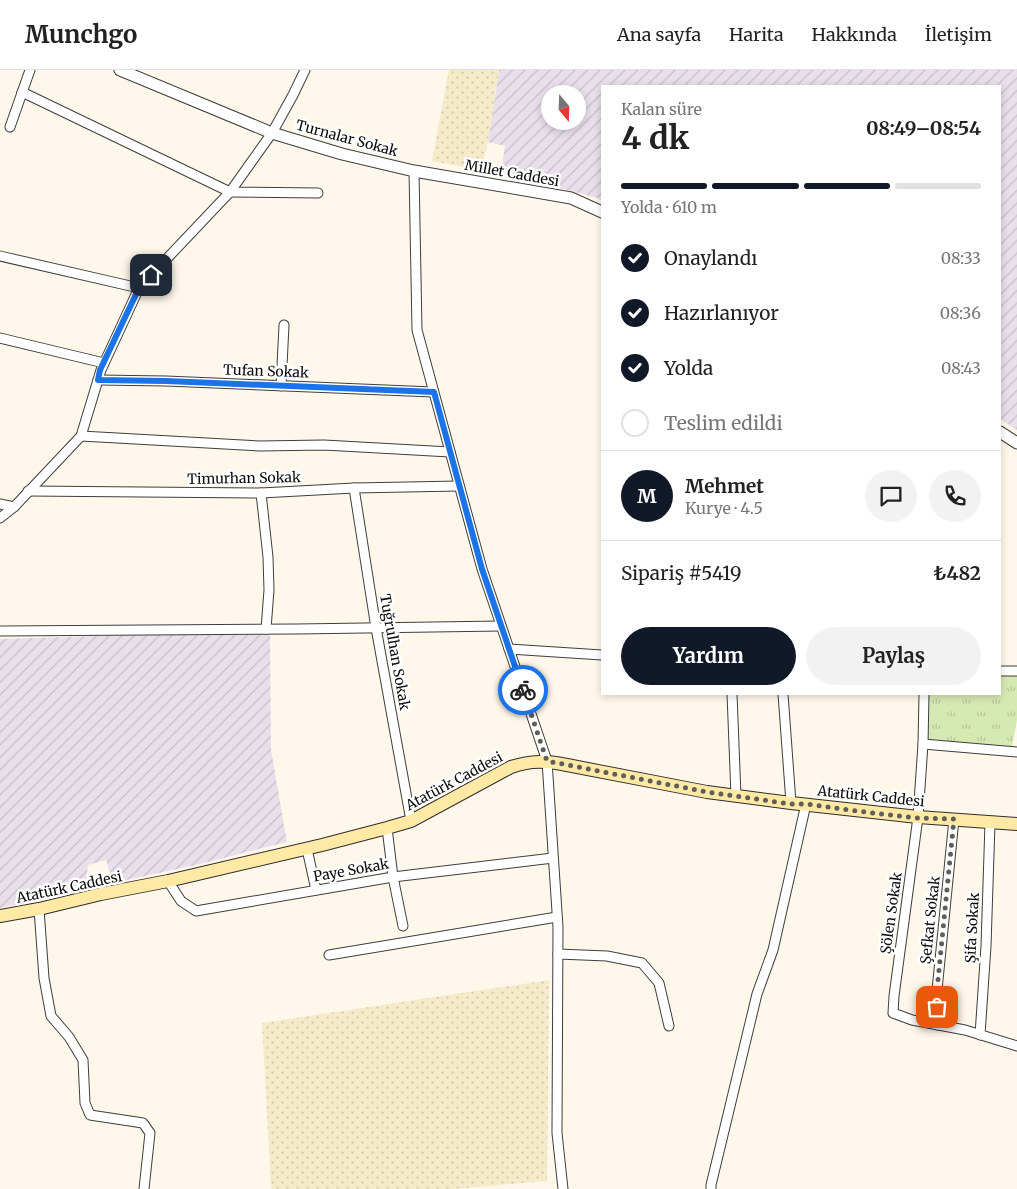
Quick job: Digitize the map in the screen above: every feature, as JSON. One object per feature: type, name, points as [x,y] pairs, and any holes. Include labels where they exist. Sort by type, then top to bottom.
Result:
[{"type":"main road","name":"Atatürk Caddesi","points":[[0,916],[168,881],[307,849],[411,821],[511,767],[523,763],[547,761],[707,792],[791,804],[806,804],[918,818],[1017,824]]},
{"type":"street","points":[[10,127],[30,70]]},
{"type":"street","name":"Turnalar Sokak","points":[[120,70],[272,133],[342,154],[414,171]]},
{"type":"street","points":[[0,518],[14,507],[80,436],[104,362],[139,288],[230,192],[272,133],[305,70]]},
{"type":"street","points":[[22,92],[230,192],[318,194]]},
{"type":"street","points":[[414,171],[416,330],[482,569],[547,761],[557,917],[557,1134],[563,1189]]},
{"type":"street","name":"Millet Caddesi","points":[[414,171],[571,198],[601,212]]},
{"type":"street","points":[[0,256],[139,288]]},
{"type":"street","points":[[281,386],[284,325]]},
{"type":"street","points":[[0,338],[104,362]]},
{"type":"street","name":"Tufan Sokak","points":[[98,380],[434,392]]},
{"type":"street","points":[[1001,433],[1017,443]]},
{"type":"street","points":[[80,436],[260,446],[324,445],[450,452]]},
{"type":"street","name":"Timurhan Sokak","points":[[28,491],[261,493],[354,488],[459,486]]},
{"type":"street","name":"Tuğrulhan Sokak","points":[[354,488],[376,628],[411,821]]},
{"type":"street","points":[[261,493],[268,557],[269,590],[266,629]]},
{"type":"street","points":[[0,504],[14,507]]},
{"type":"street","points":[[0,631],[502,626]]},
{"type":"street","points":[[509,649],[601,655]]},
{"type":"street","points":[[1001,670],[1017,671]]},
{"type":"street","points":[[732,695],[736,796]]},
{"type":"street","points":[[783,695],[791,804]]},
{"type":"street","name":"Şölen Sokak","points":[[924,695],[918,818],[893,1013],[912,1020],[938,1024]]},
{"type":"street","points":[[923,744],[1017,752]]},
{"type":"street","points":[[711,1189],[757,994],[773,950],[806,804]]},
{"type":"street","name":"Şefkat Sokak","points":[[938,1024],[937,990],[954,819]]},
{"type":"street","name":"Şifa Sokak","points":[[980,1035],[986,946],[990,823]]},
{"type":"street","points":[[387,828],[402,926]]},
{"type":"street","points":[[307,849],[316,890]]},
{"type":"street","name":"Paye Sokak","points":[[168,881],[181,901],[196,912],[393,877],[554,858]]},
{"type":"street","points":[[38,909],[44,978],[51,1016],[69,1037],[83,1060],[85,1103],[90,1115],[143,1123],[150,1133],[144,1189]]},
{"type":"street","points":[[329,955],[557,917]]},
{"type":"street","points":[[558,954],[607,956],[642,963],[659,983],[669,1026]]},
{"type":"street","points":[[938,1024],[1017,1046]]},
{"type":"shaded area","points":[[449,70],[499,70],[488,142],[481,170],[432,161]]},
{"type":"shaded area","points":[[499,70],[1017,70],[1017,430],[1001,420],[1001,85],[601,85],[601,200],[501,172],[505,146],[488,142]]},
{"type":"shaded area","points":[[270,634],[271,750],[287,842],[196,865],[113,883],[106,860],[88,865],[85,890],[0,908],[0,639],[130,635]]},
{"type":"shaded area","points":[[549,980],[547,1181],[454,1189],[271,1189],[262,1023]]},
{"type":"green space","points":[[1001,675],[1017,676],[1017,720],[1012,748],[924,741],[929,695],[1001,695]]},
{"type":"way so far","points":[[523,690],[547,761],[707,792],[791,804],[806,804],[918,818],[954,819],[937,990],[937,1007]]},
{"type":"route","points":[[151,275],[139,288],[100,370],[98,380],[434,392],[482,569],[523,690]]}]
